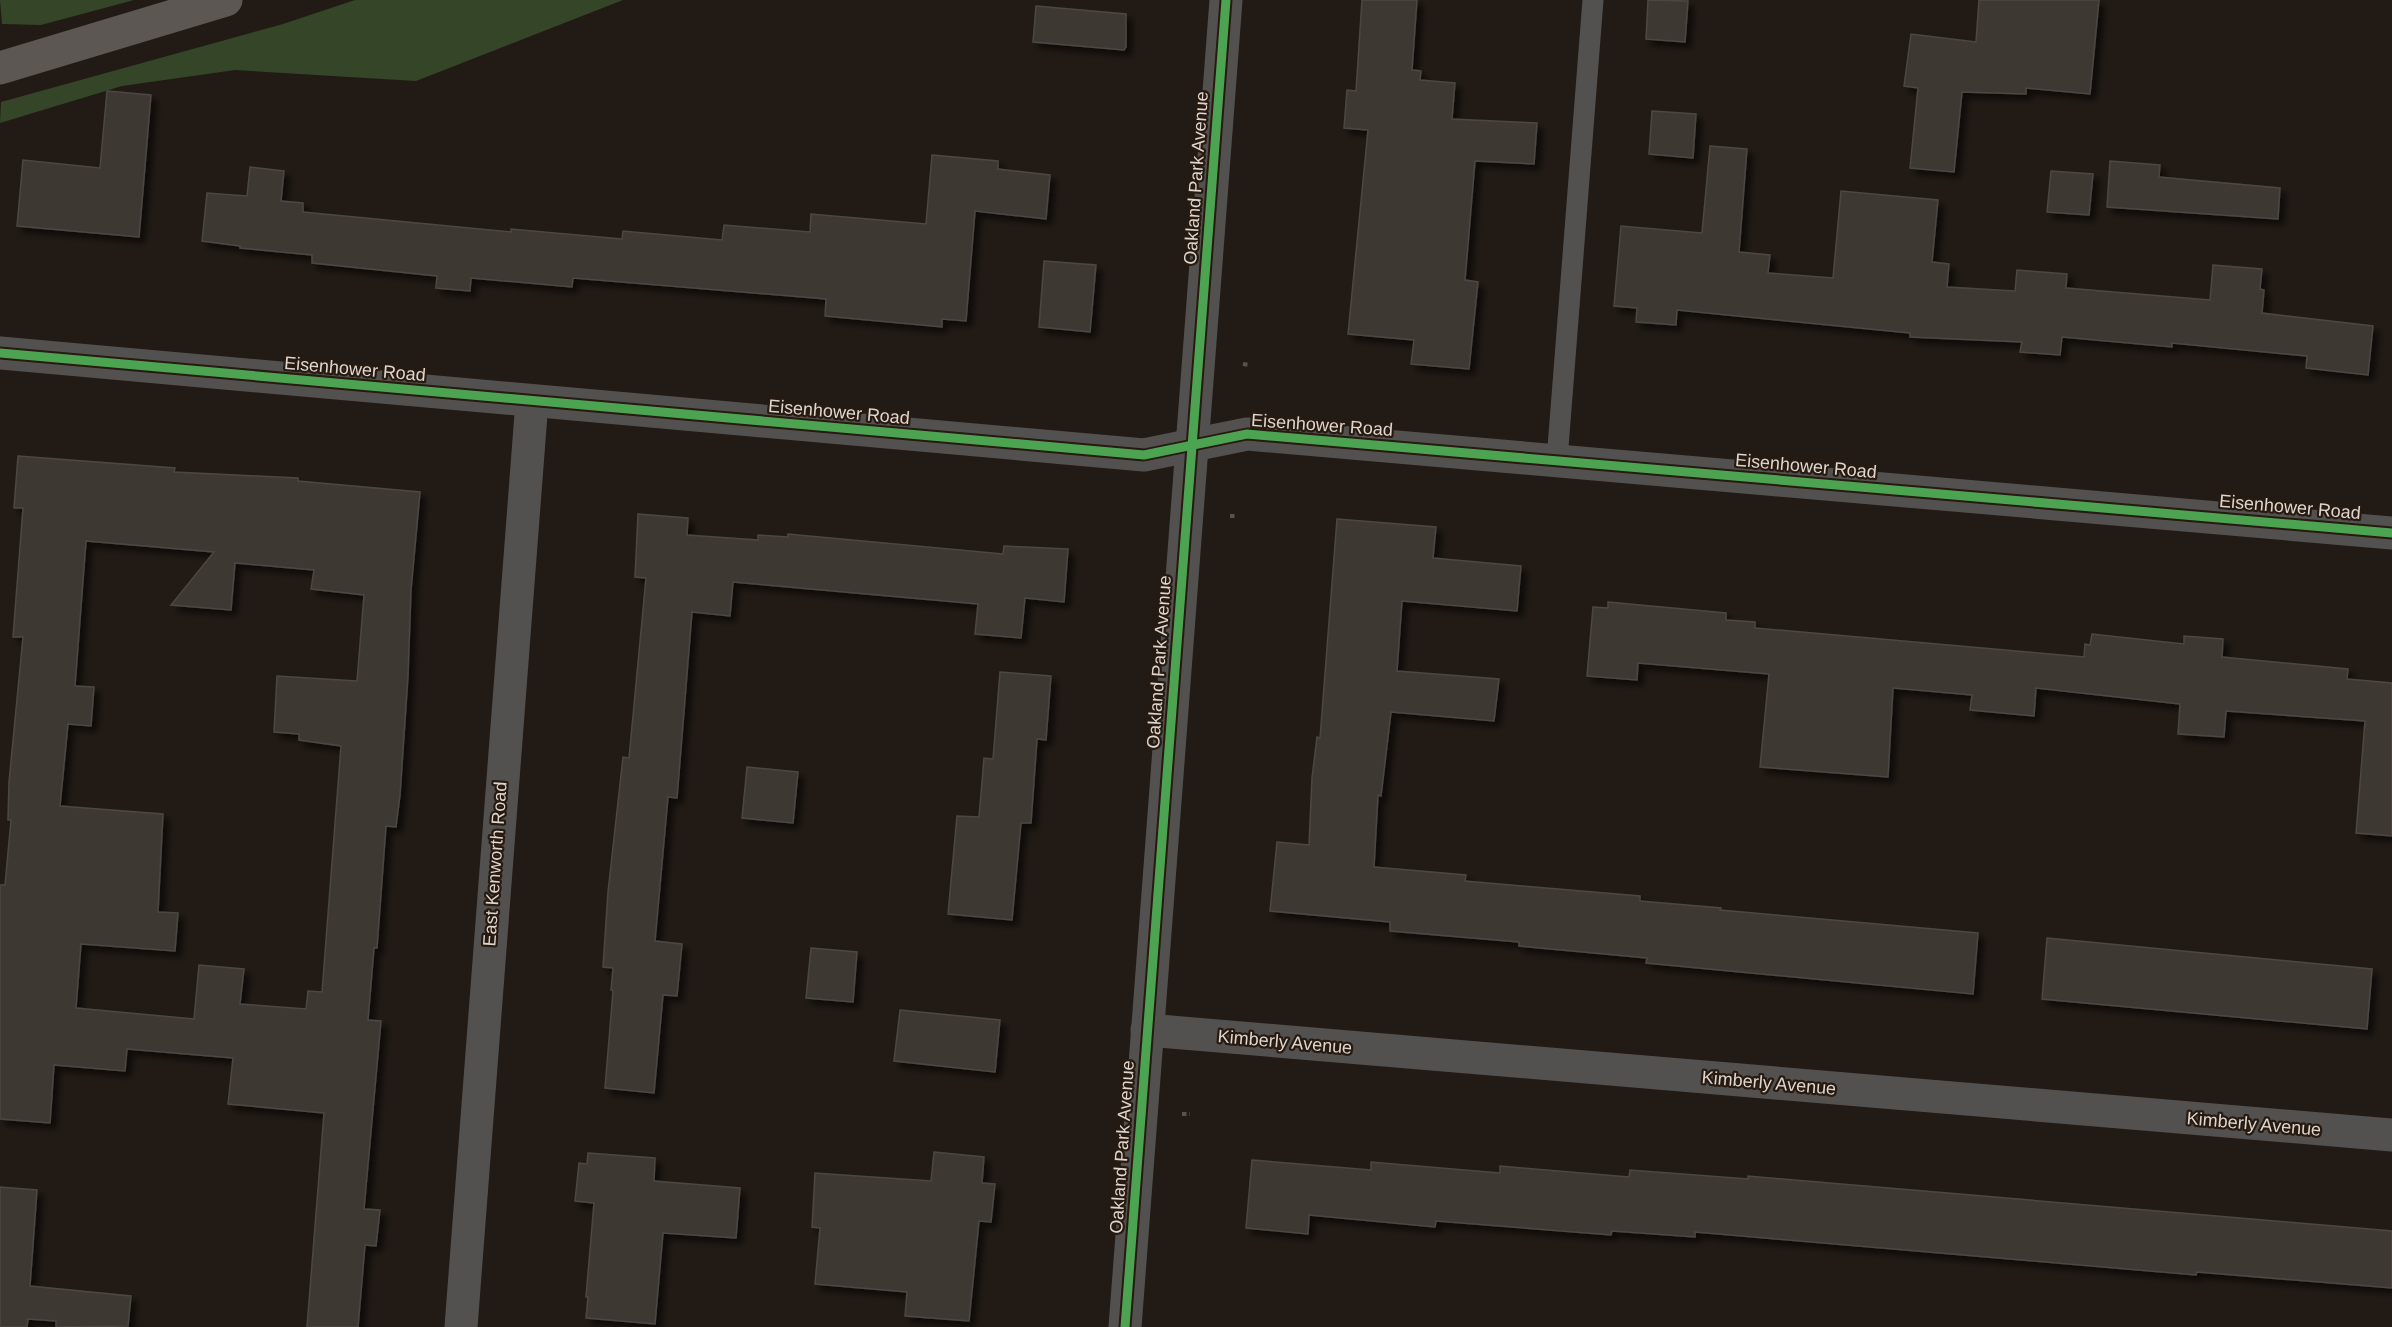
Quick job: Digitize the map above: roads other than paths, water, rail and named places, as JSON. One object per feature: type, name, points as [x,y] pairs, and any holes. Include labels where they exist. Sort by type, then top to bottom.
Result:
[{"type":"highway","points":[[0,68],[225,0]]},
{"type":"street","name":"Oakland Park Avenue","points":[[1125,1327],[1226,0]]},
{"type":"street","name":"Eisenhower Road","points":[[0,353],[1144,455],[1247,435],[2392,533]]},
{"type":"street","name":"East Kenworth Road","points":[[461,1327],[531,401]]},
{"type":"street","name":"Kimberly Avenue","points":[[1147,1030],[2392,1135]]},
{"type":"lane","points":[[1557,460],[1593,0]]}]
